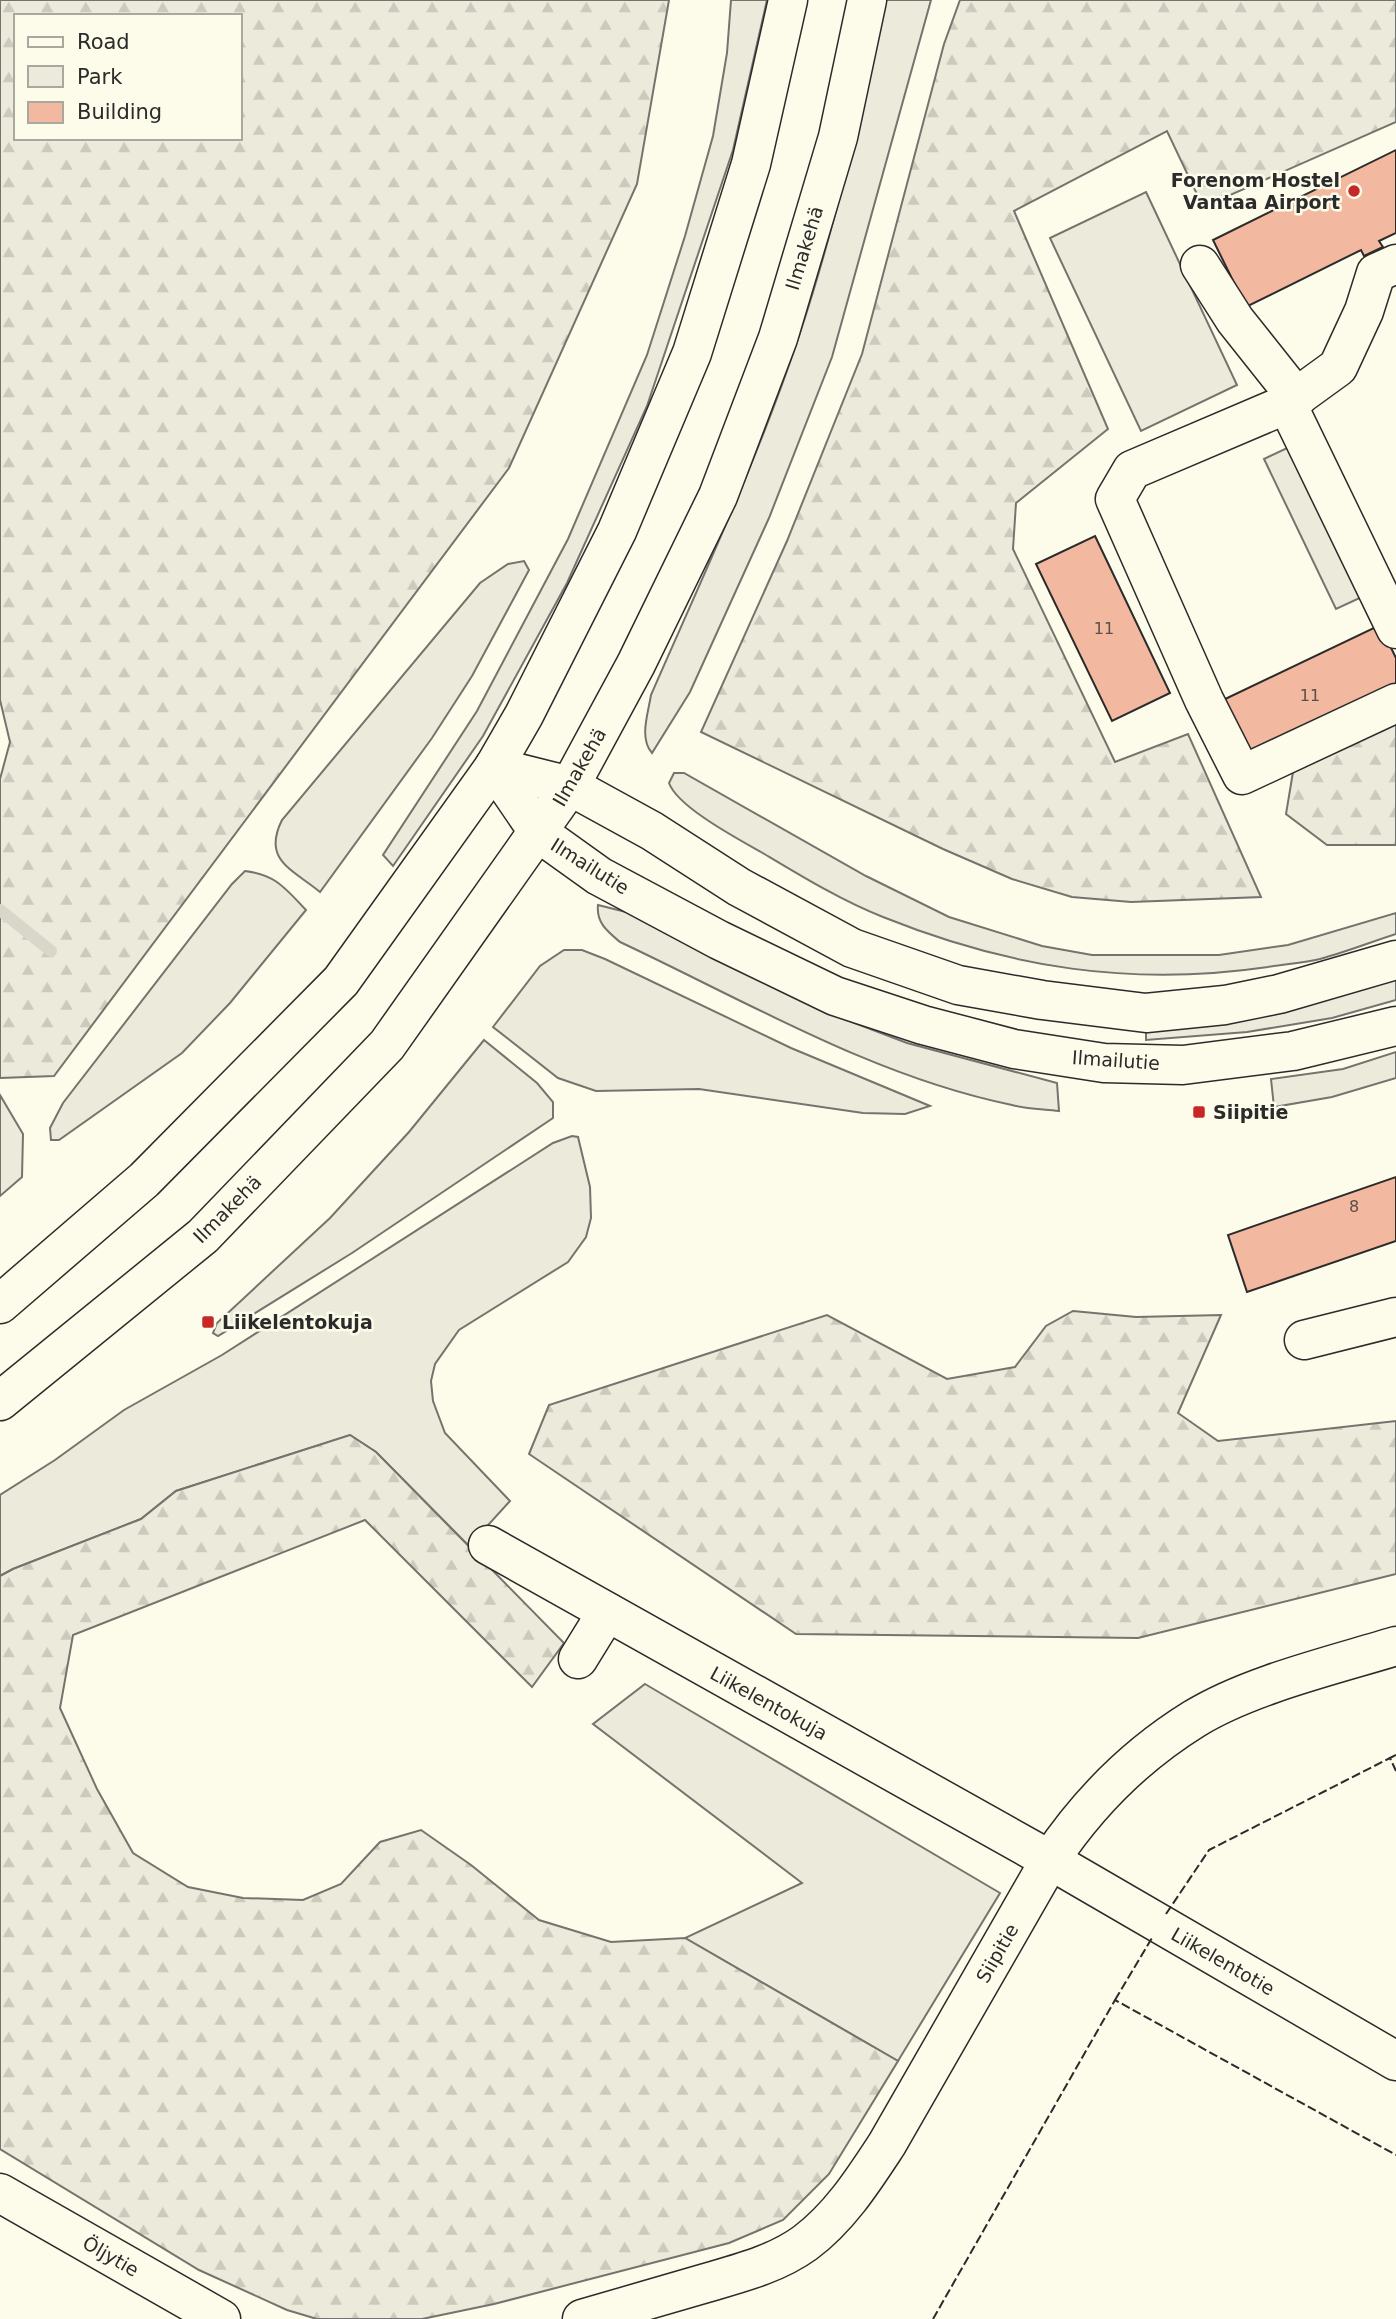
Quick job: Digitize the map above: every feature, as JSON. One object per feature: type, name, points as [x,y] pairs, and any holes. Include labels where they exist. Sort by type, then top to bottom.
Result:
[{"type":"main road","points":[[0,1304],[144,1180],[341,981],[494,767],[524,715],[617,531],[692,353],[751,164],[788,0]]},
{"type":"main road","name":"Ilmakehä","points":[[0,1401],[203,1236],[387,1045],[570,786],[636,664],[718,496],[778,338],[838,137],[867,0]]},
{"type":"main road","points":[[1396,264],[1376,273],[1364,311],[1338,367],[1292,401],[1132,470],[1115,499],[1204,701],[1242,775],[1396,703]]},
{"type":"main road","points":[[1200,265],[1292,401],[1396,629]]},
{"type":"main road","points":[[494,767],[570,786],[652,831],[739,887],[852,947],[958,985],[1042,1000],[1146,1013],[1225,1005],[1279,994],[1396,960]]},
{"type":"main road","name":"Ilmailutie","points":[[494,767],[539,833],[599,876],[719,940],[835,996],[923,1025],[1014,1049],[1104,1063],[1183,1065],[1293,1051],[1396,1026]]},
{"type":"main road","points":[[1304,1340],[1396,1317]]},
{"type":"main road","name":"Liikelentokuja","points":[[488,1545],[1050,1860]]},
{"type":"main road","points":[[578,1659],[607,1612]]},
{"type":"main road","name":"Siipitie","points":[[642,2311],[775,2260],[805,2243],[835,2216],[887,2144],[1050,1860],[1079,1820],[1123,1772],[1196,1718],[1244,1695],[1396,1646]]},
{"type":"main road","name":"Liikelentotie","points":[[1050,1860],[1396,2060]]},
{"type":"main road","name":"Öljytie","points":[[0,2193],[221,2319]]},
{"type":"main road","points":[[582,2319],[642,2311]]},
{"type":"green space","points":[[0,0],[669,0],[637,184],[509,468],[54,1076],[0,1078],[0,779],[10,742],[0,700]]},
{"type":"green space","points":[[731,0],[767,0],[733,150],[647,406],[567,583],[483,736],[393,866],[383,855],[477,711],[568,539],[647,355],[713,136],[727,53]]},
{"type":"green space","points":[[886,0],[931,0],[832,357],[769,518],[690,692],[652,753],[645,733],[651,695],[749,471],[800,333],[836,209]]},
{"type":"green space","points":[[960,0],[1396,0],[1396,122],[1203,207],[1167,131],[1014,211],[1108,429],[1016,503],[1013,549],[1115,762],[1188,734],[1261,897],[1131,902],[1072,897],[1012,879],[943,849],[701,732],[787,541],[862,354],[944,44]]},
{"type":"green space","points":[[1146,192],[1237,385],[1141,431],[1050,238]]},
{"type":"green space","points":[[524,561],[529,570],[472,676],[432,738],[320,892],[290,870],[278,854],[277,834],[282,820],[480,583],[508,564]]},
{"type":"green space","points":[[1396,721],[1396,845],[1327,845],[1286,814],[1293,772]]},
{"type":"green space","points":[[674,773],[684,773],[866,876],[949,917],[1042,946],[1092,955],[1219,955],[1288,945],[1396,913],[1396,934],[1320,959],[1217,973],[1119,973],[1025,961],[930,935],[868,911],[808,880],[697,813],[675,793],[669,783]]},
{"type":"green space","points":[[245,871],[272,879],[306,910],[230,1003],[182,1053],[59,1140],[51,1140],[50,1128],[63,1103],[232,884]]},
{"type":"green space","points":[[598,905],[630,913],[823,1011],[907,1043],[1057,1083],[1059,1111],[1018,1106],[961,1092],[861,1057],[620,942],[601,922]]},
{"type":"green space","points":[[564,950],[582,950],[605,959],[791,1048],[930,1106],[905,1114],[863,1113],[699,1089],[596,1091],[558,1078],[493,1027],[540,966]]},
{"type":"green space","points":[[1396,973],[1396,1000],[1332,1018],[1247,1032],[1146,1040],[1146,1029]]},
{"type":"green space","points":[[484,1040],[537,1083],[553,1102],[553,1118],[352,1253],[218,1336],[213,1333],[217,1323],[330,1218],[409,1132]]},
{"type":"green space","points":[[1396,1052],[1396,1078],[1332,1097],[1274,1107],[1271,1079],[1343,1069]]},
{"type":"green space","points":[[0,1095],[23,1134],[22,1177],[0,1196]]},
{"type":"green space","points":[[572,1136],[578,1137],[590,1187],[591,1218],[586,1237],[568,1262],[459,1330],[435,1364],[431,1381],[433,1401],[445,1433],[510,1501],[469,1546],[376,1452],[350,1435],[176,1491],[141,1519],[0,1576],[0,1495],[55,1460],[124,1410],[222,1355],[553,1143]]},
{"type":"green space","points":[[1073,1311],[1136,1317],[1221,1315],[1178,1413],[1218,1441],[1396,1421],[1396,1574],[1138,1638],[796,1634],[529,1454],[549,1405],[827,1315],[947,1379],[1015,1367],[1046,1326]]},
{"type":"green space","points":[[350,1435],[376,1452],[564,1643],[532,1687],[365,1520],[73,1635],[60,1708],[97,1789],[133,1853],[188,1887],[243,1898],[303,1900],[341,1884],[380,1842],[421,1830],[471,1865],[539,1920],[611,1942],[685,1938],[898,2061],[829,2174],[783,2220],[729,2243],[494,2304],[422,2319],[317,2319],[287,2310],[199,2270],[0,2149],[0,1576],[141,1519],[176,1491]]},
{"type":"green space","points":[[645,1684],[1000,1893],[898,2061],[685,1938],[802,1883],[593,1724]]},
{"type":"shaded area","points":[[1304,440],[1377,590],[1336,609],[1264,459]]},
{"type":"building","name":"Forenom Hostel Vantaa Airport","points":[[1396,150],[1396,233],[1379,241],[1383,247],[1364,256],[1361,250],[1246,307],[1213,240]]},
{"type":"building","points":[[1095,536],[1170,693],[1112,721],[1036,564]]},
{"type":"building","points":[[1380,625],[1396,658],[1396,690],[1252,760],[1223,700]]},
{"type":"building","points":[[1396,1177],[1396,1241],[1247,1292],[1228,1235]]},
{"type":"waterway","points":[[0,910],[51,951]]},
{"type":"fence","points":[[1396,1755],[1390,1758],[1396,1771]]},
{"type":"fence","points":[[1166,1914],[1209,1850],[1390,1758]]},
{"type":"fence","points":[[1115,2000],[1152,1938]]},
{"type":"fence","points":[[933,2319],[1115,2000],[1396,2155]]},
{"type":"place","name":"Forenom Hostel Vantaa Airport","points":[[1354,191]]},
{"type":"place","name":"Siipitie","points":[[1199,1112]]},
{"type":"place","name":"Liikelentokuja","points":[[208,1322]]}]
